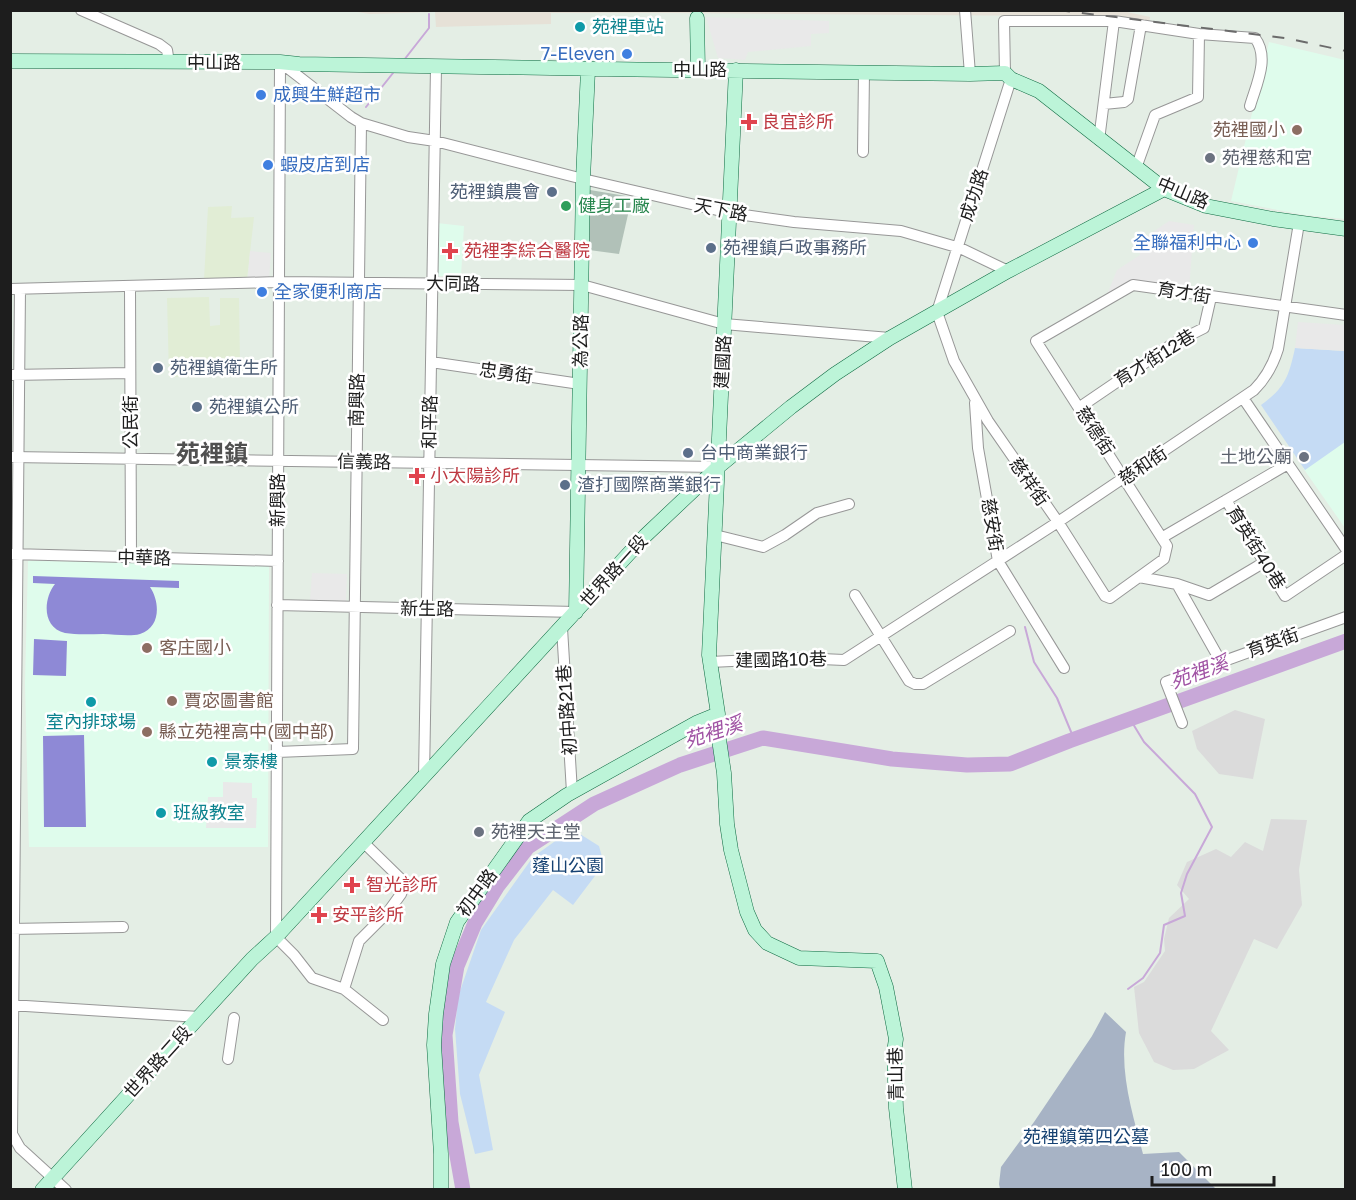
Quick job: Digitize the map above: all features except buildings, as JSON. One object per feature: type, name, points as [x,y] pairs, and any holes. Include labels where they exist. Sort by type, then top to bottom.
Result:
[{"type":"street","points":[[81,10],[159,44],[167,50],[169,63]]},
{"type":"street","points":[[965,10],[970,74]]},
{"type":"street","points":[[697,18],[698,70]]},
{"type":"street","name":"成功路","points":[[937,312],[1008,76],[1004,21],[1114,21]]},
{"type":"street","points":[[1099,140],[1114,21],[1199,34],[1255,39],[1259,45],[1262,66],[1250,106]]},
{"type":"street","points":[[1104,104],[1124,102],[1128,99],[1141,25]]},
{"type":"street","points":[[1136,168],[1155,115],[1198,97],[1199,34]]},
{"type":"street","name":"中山路","points":[[10,61],[280,62],[588,70],[736,70],[1008,76],[1039,91],[1164,189],[1206,206],[1346,229]]},
{"type":"street","name":"天下路","points":[[280,62],[361,123],[408,137],[435,141],[583,179],[730,213],[794,222],[901,231],[957,247],[1008,271]]},
{"type":"street","name":"新興路","points":[[276,937],[280,62]]},
{"type":"street","name":"和平路","points":[[424,777],[436,67]]},
{"type":"street","name":"為公路","points":[[576,612],[583,179],[588,70]]},
{"type":"street","name":"建國路","points":[[736,70],[709,659],[724,772],[731,850],[747,912],[755,930],[767,943],[799,958],[877,961]]},
{"type":"street","points":[[863,152],[864,72]]},
{"type":"street","name":"南興路","points":[[277,752],[353,749],[361,123]]},
{"type":"street","points":[[1008,271],[1164,189]]},
{"type":"street","name":"慈和街","points":[[881,634],[1125,478],[1243,398],[1263,381],[1273,365],[1278,349],[1299,223]]},
{"type":"street","name":"世界路一段","points":[[276,937],[645,536],[718,467],[800,400],[890,338],[1008,271]]},
{"type":"street","name":"大同路","points":[[15,289],[279,282],[582,285],[724,324],[890,338]]},
{"type":"street","name":"育才街","points":[[1036,340],[1133,285],[1346,315]]},
{"type":"street","name":"公民街","points":[[130,286],[131,557]]},
{"type":"street","points":[[15,289],[12,1134],[20,1148],[66,1190]]},
{"type":"street","name":"育才街12巷","points":[[1080,407],[1174,343],[1204,328],[1211,297]]},
{"type":"street","name":"慈祥街","points":[[937,312],[954,361],[975,400],[1105,596],[1110,598],[1139,577]]},
{"type":"street","name":"慈德街","points":[[1036,340],[1163,537]]},
{"type":"street","name":"忠勇街","points":[[431,362],[580,384]]},
{"type":"street","points":[[15,374],[130,373]]},
{"type":"street","points":[[1243,398],[1346,549]]},
{"type":"street","name":"慈安街","points":[[975,400],[978,448],[998,561],[1064,668]]},
{"type":"street","name":"信義路","points":[[14,457],[718,467]]},
{"type":"street","points":[[1139,577],[1164,559],[1167,546],[1163,537],[1288,464]]},
{"type":"street","name":"育英街40巷","points":[[1226,500],[1285,596],[1346,555]]},
{"type":"street","points":[[714,535],[763,547],[816,513],[849,504]]},
{"type":"street","name":"中華路","points":[[14,554],[278,561]]},
{"type":"street","points":[[1139,577],[1177,584],[1209,595],[1263,563]]},
{"type":"street","points":[[1177,584],[1221,662]]},
{"type":"street","points":[[855,595],[909,681],[915,684],[923,684],[1010,631]]},
{"type":"street","name":"新生路","points":[[277,605],[576,612]]},
{"type":"street","name":"育英街","points":[[1182,723],[1166,682],[1346,617]]},
{"type":"street","name":"初中路21巷","points":[[561,628],[572,792]]},
{"type":"street","name":"建國路10巷","points":[[709,659],[844,660],[881,634]]},
{"type":"street","name":"初中路","points":[[441,1190],[438,1085],[434,1045],[443,964],[457,922],[529,821],[572,792],[696,723],[718,720]]},
{"type":"street","points":[[344,989],[358,941],[388,912],[401,894],[405,883],[363,842]]},
{"type":"street","points":[[12,929],[123,927]]},
{"type":"street","points":[[276,937],[312,978],[344,989],[383,1020]]},
{"type":"street","name":"世界路二段","points":[[42,1190],[252,959],[276,937]]},
{"type":"street","name":"青山巷","points":[[877,961],[886,987],[896,1039],[894,1052],[896,1108],[905,1190]]},
{"type":"street","points":[[12,1005],[199,1017]]},
{"type":"street","points":[[228,1059],[234,1018]]},
{"type":"shaded area","points":[[1118,10],[1150,17],[1149,24],[1064,16],[551,13],[551,24],[436,27],[435,12],[370,14],[351,11]]},
{"type":"shaded area","points":[[706,17],[829,21],[829,33],[811,34],[811,46],[748,52],[745,60],[718,58]]},
{"type":"shaded area","name":"苑裡國小","points":[[1269,42],[1345,60],[1345,219],[1304,215],[1231,201]]},
{"type":"shaded area","points":[[590,190],[632,197],[619,254],[589,250]]},
{"type":"shaded area","points":[[232,206],[231,218],[254,217],[247,279],[204,280],[208,207]]},
{"type":"shaded area","points":[[1169,221],[1194,225],[1189,290],[1132,282],[1106,297],[1117,270],[1140,255],[1138,242]]},
{"type":"shaded area","name":"苑裡李綜合醫院","points":[[437,223],[464,226],[461,276],[437,276]]},
{"type":"shaded area","points":[[250,251],[271,253],[269,279],[248,277]]},
{"type":"shaded area","points":[[209,297],[210,326],[220,325],[220,298],[239,298],[240,363],[216,364],[216,377],[169,377],[167,298]]},
{"type":"shaded area","points":[[1298,322],[1345,325],[1345,351],[1295,348]]},
{"type":"shaded area","points":[[1345,441],[1345,528],[1303,468]]},
{"type":"shaded area","points":[[28,561],[269,563],[268,847],[29,847],[25,683]]},
{"type":"shaded area","points":[[312,573],[347,574],[346,601],[310,600]]},
{"type":"shaded area","points":[[33,576],[179,581],[179,588],[150,587],[156,600],[157,613],[152,626],[140,634],[70,634],[57,630],[49,619],[48,597],[55,584],[33,583]]},
{"type":"shaded area","points":[[34,639],[67,641],[66,676],[33,675]]},
{"type":"shaded area","points":[[1235,710],[1265,719],[1253,779],[1219,774],[1197,749],[1192,731]]},
{"type":"shaded area","points":[[84,735],[86,827],[44,827],[43,736]]},
{"type":"shaded area","points":[[223,782],[252,783],[252,798],[257,798],[256,828],[206,828],[208,797],[223,797]]},
{"type":"shaded area","points":[[1271,819],[1307,820],[1299,870],[1302,905],[1277,949],[1254,939],[1211,1031],[1229,1050],[1194,1069],[1173,1070],[1154,1062],[1139,1033],[1134,987],[1144,982],[1165,951],[1164,939],[1169,918],[1189,899],[1177,885],[1187,862],[1216,849],[1231,857],[1245,842],[1263,851]]},
{"type":"green space","points":[[1295,348],[1345,351],[1345,442],[1305,470],[1261,405],[1276,393],[1285,381]]},
{"type":"green space","name":"蓬山公園","points":[[572,829],[599,846],[604,864],[573,905],[553,890],[514,940],[486,1002],[505,1012],[479,1075],[493,1150],[475,1154],[460,1094],[455,1029],[458,997],[481,930],[533,857]]},
{"type":"green space","name":"苑裡鎮第四公墓","points":[[1105,1012],[1126,1032],[1124,1062],[1126,1078],[1131,1109],[1143,1154],[1179,1152],[1216,1189],[1000,1189],[1001,1167],[1092,1036]]},
{"type":"waterway","points":[[404,60],[429,28],[429,14]]},
{"type":"waterway","points":[[366,107],[393,73]]},
{"type":"waterway","points":[[1025,627],[1034,662],[1057,698],[1074,739]]},
{"type":"waterway","name":"苑裡溪","points":[[463,1190],[451,1122],[445,1035],[457,966],[475,923],[497,887],[528,847],[594,804],[680,765],[763,738],[892,759],[967,765],[1010,764],[1346,641]]},
{"type":"waterway","points":[[1128,989],[1143,978],[1160,953],[1164,925],[1185,916],[1181,893],[1187,874],[1212,827],[1195,794],[1144,742],[1130,719]]},
{"type":"railway","points":[[1058,10],[1285,38],[1346,51]]},
{"type":"place","name":"苑裡車站","points":[[580,27]]},
{"type":"place","name":"7-Eleven","points":[[627,54]]},
{"type":"place","name":"成興生鮮超市","points":[[261,95]]},
{"type":"place","name":"良宜診所","points":[[749,122]]},
{"type":"place","name":"苑裡國小","points":[[1297,130]]},
{"type":"place","name":"苑裡慈和宮","points":[[1210,158]]},
{"type":"place","name":"蝦皮店到店","points":[[268,165]]},
{"type":"place","name":"苑裡鎮農會","points":[[552,192]]},
{"type":"place","name":"健身工廠","points":[[566,206]]},
{"type":"place","name":"全聯福利中心","points":[[1253,243]]},
{"type":"place","name":"苑裡鎮戶政事務所","points":[[711,248]]},
{"type":"place","name":"苑裡李綜合醫院","points":[[450,251]]},
{"type":"place","name":"全家便利商店","points":[[262,292]]},
{"type":"place","name":"苑裡鎮衛生所","points":[[158,368]]},
{"type":"place","name":"苑裡鎮公所","points":[[197,407]]},
{"type":"place","name":"台中商業銀行","points":[[688,453]]},
{"type":"place","name":"土地公廟","points":[[1304,457]]},
{"type":"place","name":"小太陽診所","points":[[417,476]]},
{"type":"place","name":"渣打國際商業銀行","points":[[565,485]]},
{"type":"place","name":"客庄國小","points":[[147,648]]},
{"type":"place","name":"賈宓圖書館","points":[[172,701]]},
{"type":"place","name":"室內排球場","points":[[91,702]]},
{"type":"place","name":"縣立苑裡高中(國中部)","points":[[147,732]]},
{"type":"place","name":"景泰樓","points":[[212,762]]},
{"type":"place","name":"班級教室","points":[[161,813]]},
{"type":"place","name":"苑裡天主堂","points":[[479,832]]},
{"type":"place","name":"智光診所","points":[[352,885]]},
{"type":"place","name":"安平診所","points":[[319,915]]},
{"type":"district","name":"苑裡鎮","points":[[212,454]]}]
